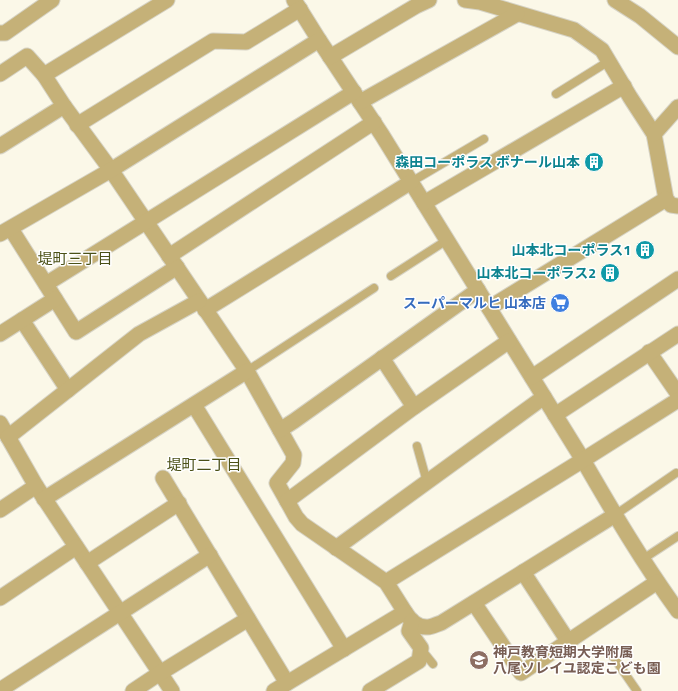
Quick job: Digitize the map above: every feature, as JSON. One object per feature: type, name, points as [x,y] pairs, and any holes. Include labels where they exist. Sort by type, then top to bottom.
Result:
[{"type":"street","points":[[0,33],[5,33],[52,0]]},
{"type":"street","points":[[44,75],[167,0]]},
{"type":"street","points":[[330,57],[416,6],[429,0]]},
{"type":"street","points":[[465,0],[480,2],[574,30],[602,50],[654,134],[672,203],[489,308]]},
{"type":"street","points":[[615,0],[640,16],[678,47]]},
{"type":"street","points":[[77,125],[213,41],[246,42],[297,4],[330,57],[374,122],[657,582],[676,605]]},
{"type":"street","points":[[46,284],[145,222],[357,97],[517,14]]},
{"type":"street","points":[[319,40],[111,170],[5,232],[46,284],[76,332],[173,261],[374,122]]},
{"type":"street","points":[[0,74],[27,56],[44,75],[77,125],[111,170],[247,371],[294,455],[293,463],[277,484],[296,517],[302,524],[386,582],[408,616],[417,625],[428,627],[441,623],[615,515]]},
{"type":"street","points":[[424,203],[624,86]]},
{"type":"street","points":[[0,146],[64,106]]},
{"type":"street","points":[[654,134],[678,107]]},
{"type":"street","points":[[8,437],[139,334],[202,305],[411,182]]},
{"type":"street","points":[[532,377],[678,279]]},
{"type":"street","points":[[280,430],[478,290]]},
{"type":"street","points":[[0,334],[55,299]]},
{"type":"street","points":[[22,320],[68,390]]},
{"type":"street","points":[[555,415],[678,334]]},
{"type":"street","points":[[287,501],[414,407],[509,341]]},
{"type":"street","points":[[649,352],[678,394]]},
{"type":"street","points":[[382,358],[414,407]]},
{"type":"street","points":[[44,499],[194,406],[247,371]]},
{"type":"street","points":[[336,548],[544,398]]},
{"type":"street","points":[[386,582],[678,400]]},
{"type":"street","points":[[194,406],[344,649]]},
{"type":"street","points":[[0,423],[44,499],[172,691]]},
{"type":"street","points":[[163,478],[287,683]]},
{"type":"street","points":[[0,510],[36,486]]},
{"type":"street","points":[[87,563],[179,503]]},
{"type":"street","points":[[0,598],[76,547]]},
{"type":"street","points":[[0,690],[210,555]]},
{"type":"street","points":[[523,572],[568,641]]},
{"type":"street","points":[[474,603],[521,673],[657,582]]},
{"type":"street","points":[[274,691],[344,649],[408,616]]},
{"type":"street","points":[[370,691],[419,661],[421,648],[409,631],[408,616]]},
{"type":"street","points":[[133,691],[248,619]]},
{"type":"lane","points":[[556,94],[609,61]]},
{"type":"lane","points":[[411,182],[484,140]]},
{"type":"lane","points":[[391,276],[447,240]]},
{"type":"lane","points":[[247,371],[374,288]]},
{"type":"lane","points":[[417,446],[427,482]]},
{"type":"lane","points":[[615,515],[676,473]]},
{"type":"lane","points":[[643,559],[678,536]]},
{"type":"lane","points":[[421,648],[433,664]]},
{"type":"lane","points":[[610,652],[637,691]]},
{"type":"place","name":"森田コーポラス ボナール山本","points":[[594,162]]},
{"type":"place","name":"山本北コーポラス1","points":[[645,250]]},
{"type":"place","name":"山本北コーポラス2","points":[[610,273]]},
{"type":"place","name":"スーパーマルヒ 山本店","points":[[560,303]]},
{"type":"place","name":"神戸教育短期大学附属 八尾ソレイユ認定こども園","points":[[479,660]]},
{"type":"district","name":"堤町三丁目","points":[[75,259]]},
{"type":"district","name":"堤町二丁目","points":[[204,465]]}]
